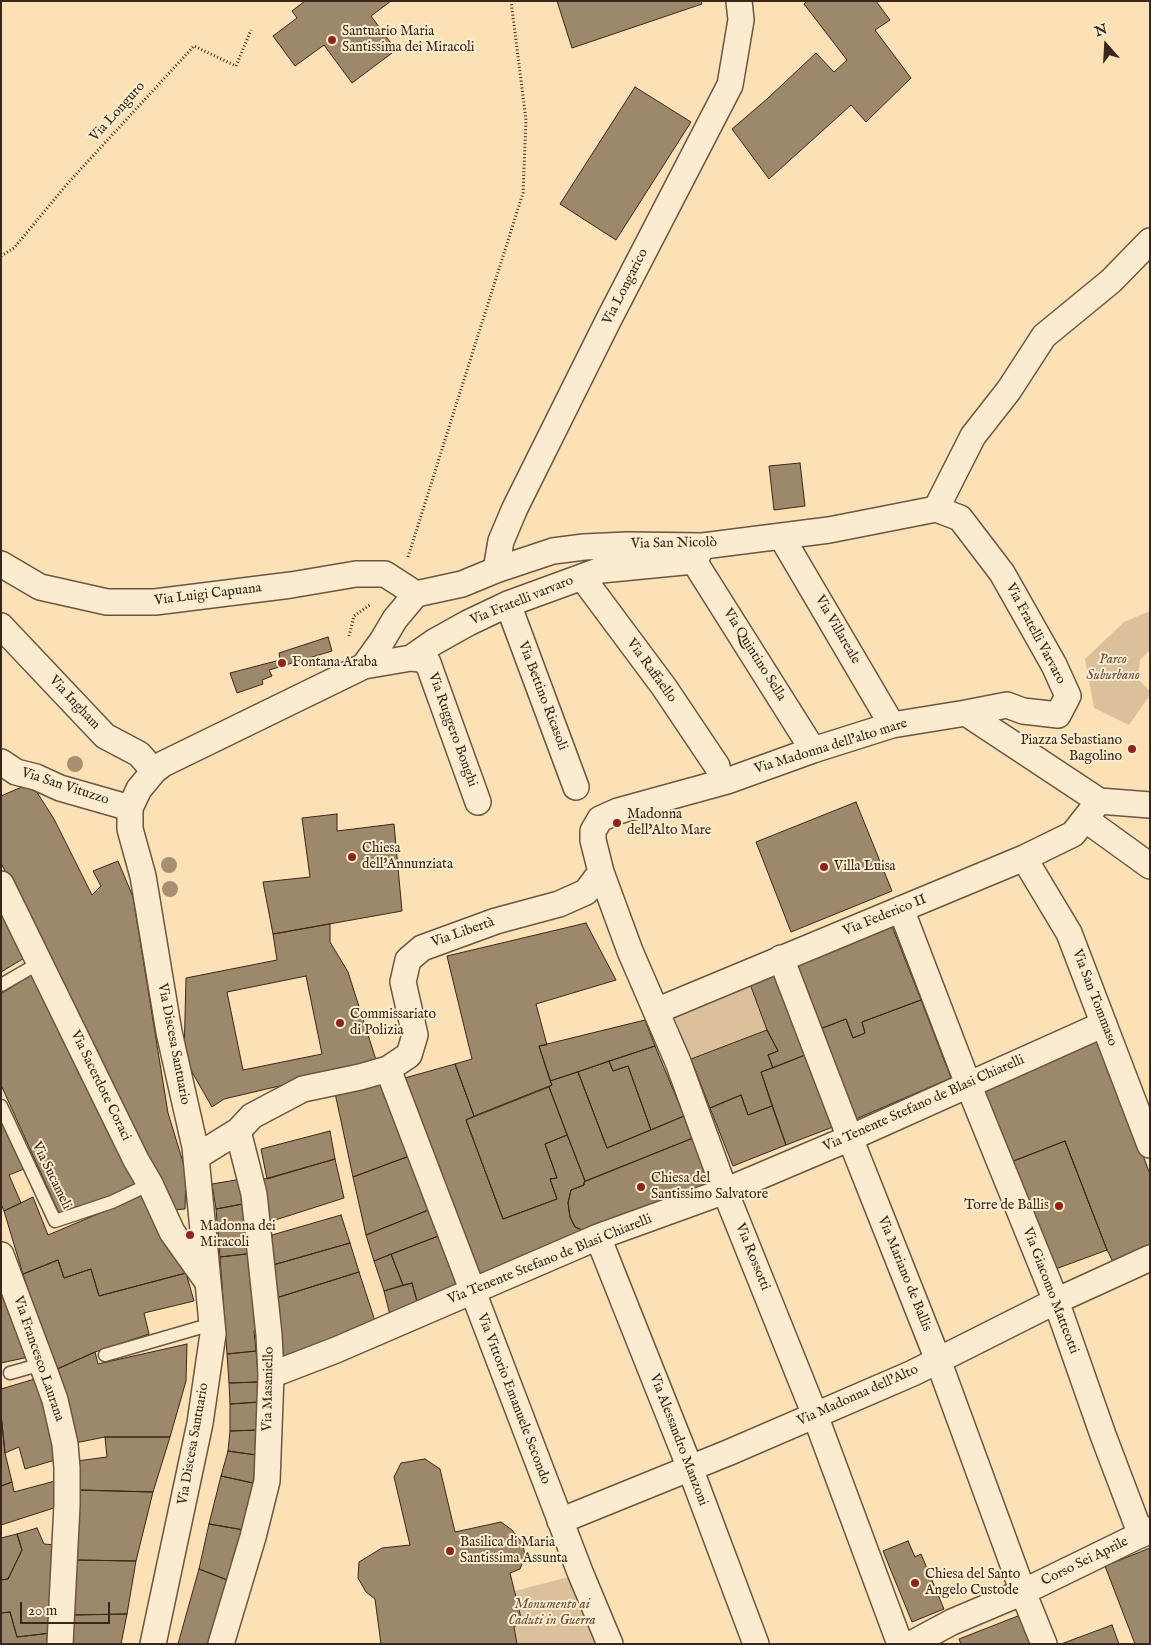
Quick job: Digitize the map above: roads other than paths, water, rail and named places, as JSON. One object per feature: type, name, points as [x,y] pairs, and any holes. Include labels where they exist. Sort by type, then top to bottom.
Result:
[{"type":"street","name":"Via Longarico","points":[[496,570],[501,541],[515,508],[608,321],[730,85],[741,20],[739,1]]},
{"type":"street","points":[[936,509],[973,436],[1009,390],[1044,336],[1111,281],[1150,241]]},
{"type":"street","name":"Via San Nicolò","points":[[408,589],[462,584],[496,570],[553,551],[627,545],[699,553],[781,536],[829,530],[936,509]]},
{"type":"street","name":"Via Fratelli Varvaro","points":[[936,509],[960,518],[1002,573],[1054,665],[1068,696],[1058,715],[1023,711],[1007,705],[966,713]]},
{"type":"street","name":"Via Villareale","points":[[781,536],[892,725]]},
{"type":"street","name":"Via Fratelli varvaro","points":[[411,658],[434,642],[468,623],[508,604],[601,570],[699,553]]},
{"type":"street","name":"Via Quintino Sella","points":[[699,553],[813,750]]},
{"type":"street","name":"Via Luigi Capuana","points":[[1,564],[40,587],[107,602],[155,602],[291,585],[356,574],[385,574],[408,589]]},
{"type":"street","name":"Via Raffaello","points":[[582,577],[664,687],[722,773]]},
{"type":"street","points":[[364,666],[395,619],[408,589]]},
{"type":"street","name":"Via Bettino Ricasoli","points":[[508,604],[576,787]]},
{"type":"street","name":"Via Ingham","points":[[1,626],[105,736],[139,754],[154,771]]},
{"type":"street","points":[[130,808],[139,789],[154,771],[163,764],[364,666],[411,658]]},
{"type":"street","name":"Via Ruggero Bonghi","points":[[411,658],[428,662],[478,802]]},
{"type":"street","points":[[966,713],[1092,810],[1150,866]]},
{"type":"street","name":"Via Madonna dell'alto mare","points":[[601,872],[593,840],[593,831],[600,819],[618,811],[722,773],[813,750],[892,725],[966,713]]},
{"type":"street","name":"Via San Vituzzo","points":[[6,771],[36,777],[60,788],[130,808]]},
{"type":"street","points":[[1092,810],[1150,805]]},
{"type":"street","name":"Via Discesa Santuario","points":[[130,808],[130,829],[143,876],[169,1032],[195,1147],[212,1324],[200,1423],[153,1644]]},
{"type":"street","name":"Via Federico II","points":[[656,1011],[1024,858],[1074,834],[1092,810]]},
{"type":"street","name":"Via San Tommaso","points":[[1024,858],[1069,933],[1150,1145]]},
{"type":"street","name":"Via Rossotti","points":[[601,872],[630,951],[678,1062],[725,1191],[815,1415],[900,1644]]},
{"type":"street","name":"Via Libertà","points":[[196,1157],[238,1131],[252,1116],[303,1089],[388,1069],[409,1055],[415,1035],[403,982],[408,960],[422,948],[496,921],[559,904],[586,892],[601,872]]},
{"type":"street","name":"Via Sacerdote Coraci","points":[[1,884],[172,1232],[208,1283]]},
{"type":"street","name":"Via Giacomo Matteotti","points":[[901,909],[968,1084],[1056,1301],[1103,1435],[1145,1532]]},
{"type":"street","name":"Via Mariano de Ballis","points":[[781,958],[938,1360],[1044,1644]]},
{"type":"street","name":"Via Tenente Stefano de Blasi Chiarelli","points":[[271,1375],[336,1350],[598,1237],[725,1191],[850,1138],[1104,1024]]},
{"type":"street","name":"Via Vittorio Emanuele Secondo","points":[[388,1069],[560,1521],[610,1644]]},
{"type":"street","name":"Via Masaniello","points":[[221,1644],[253,1537],[266,1481],[271,1375],[269,1335],[254,1194],[238,1131]]},
{"type":"street","name":"Via Alessandro Manzoni","points":[[598,1237],[690,1468],[756,1644]]},
{"type":"street","name":"Via Francesco Laurana","points":[[1,1255],[55,1400],[65,1444],[67,1468],[60,1644]]},
{"type":"street","name":"Via Madonna dell'Alto","points":[[560,1521],[815,1415],[938,1360],[1056,1301],[1150,1258]]},
{"type":"street","name":"Corso Sei Aprile","points":[[911,1644],[952,1622],[1023,1592],[1145,1532]]},
{"type":"lane","points":[[1,985],[39,963]]},
{"type":"lane","name":"Via Sucameli","points":[[1,1106],[55,1221],[112,1202],[150,1184]]},
{"type":"lane","points":[[105,1355],[212,1324]]},
{"type":"lane","points":[[10,1373],[42,1364]]},
{"type":"place","name":"Santuario Maria Santissima dei Miracoli","points":[[332,40]]},
{"type":"place","name":"Fontana Araba","points":[[282,663]]},
{"type":"place","name":"Piazza Sebastiano Bagolino","points":[[1132,749]]},
{"type":"place","name":"Madonna dell'Alto Mare","points":[[617,823]]},
{"type":"place","name":"Chiesa dell'Annunziata","points":[[352,857]]},
{"type":"place","name":"Villa Luisa","points":[[824,867]]},
{"type":"place","name":"Commissariato di Polizia","points":[[340,1023]]},
{"type":"place","name":"Chiesa del Santissimo Salvatore","points":[[641,1187]]},
{"type":"place","name":"Torre de Ballis","points":[[1059,1206]]},
{"type":"place","name":"Madonna dei Miracoli","points":[[190,1235]]},
{"type":"place","name":"Basilica di Maria Santissima Assunta","points":[[450,1551]]},
{"type":"place","name":"Chiesa del Santo Angelo Custode","points":[[915,1583]]},
{"type":"park label","name":"Parco Suburbano","points":[[1113,668]]},
{"type":"park label","name":"Monumento ai Caduti in Guerra","points":[[552,1614]]}]
